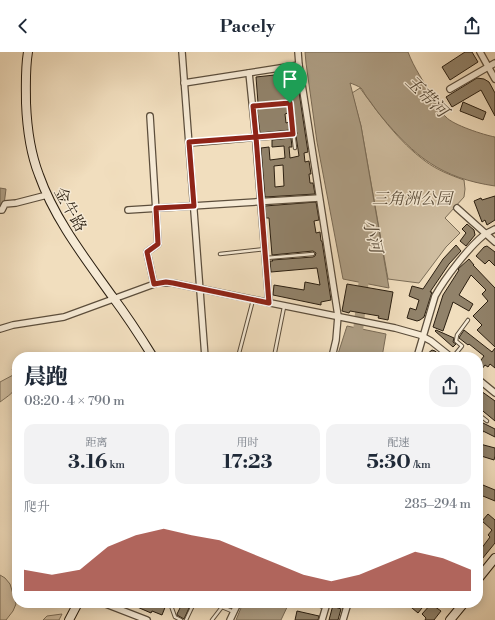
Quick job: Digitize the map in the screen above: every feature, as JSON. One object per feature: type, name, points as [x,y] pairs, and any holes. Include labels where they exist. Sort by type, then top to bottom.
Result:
[{"type":"main road","name":"金牛路","points":[[28,52],[26,68],[28,132],[36,168],[58,217],[74,243],[114,298],[150,352]]},
{"type":"main road","points":[[483,573],[495,558]]},
{"type":"main road","points":[[483,580],[495,565]]},
{"type":"main road","points":[[69,620],[75,608]]},
{"type":"main road","points":[[445,620],[454,608]]},
{"type":"main road","points":[[450,620],[460,608]]},
{"type":"street","points":[[182,52],[205,352]]},
{"type":"street","points":[[298,52],[319,198],[340,317],[333,352]]},
{"type":"street","points":[[480,52],[495,79]]},
{"type":"street","points":[[450,89],[495,63]]},
{"type":"street","points":[[184,83],[299,65]]},
{"type":"street","points":[[249,73],[256,137],[269,303]]},
{"type":"street","points":[[150,116],[158,244],[147,252],[154,284]]},
{"type":"street","points":[[189,142],[293,134]]},
{"type":"street","points":[[0,210],[2,210],[5,204],[16,203],[47,194]]},
{"type":"street","points":[[128,210],[319,198]]},
{"type":"street","points":[[457,208],[495,242]]},
{"type":"street","points":[[418,352],[438,289],[473,246],[486,234],[495,229]]},
{"type":"street","points":[[0,329],[13,325],[64,317],[154,284],[166,282],[395,328],[423,336],[445,352]]},
{"type":"street","points":[[484,383],[495,393]]},
{"type":"street","points":[[116,608],[147,620]]},
{"type":"street","points":[[230,620],[236,608]]},
{"type":"street","points":[[322,620],[326,608]]},
{"type":"street","points":[[343,620],[347,608]]},
{"type":"lane","points":[[286,67],[295,148]]},
{"type":"lane","points":[[253,106],[290,103]]},
{"type":"lane","points":[[220,254],[265,250]]},
{"type":"lane","points":[[266,258],[313,254]]},
{"type":"lane","points":[[239,352],[253,300]]},
{"type":"lane","points":[[275,352],[284,306]]},
{"type":"lane","points":[[457,352],[462,346],[456,341],[457,335],[468,320]]},
{"type":"lane","points":[[172,608],[175,617],[181,620]]},
{"type":"lane","points":[[186,620],[192,608]]},
{"type":"lane","points":[[212,620],[221,608]]},
{"type":"lane","points":[[224,608],[234,612]]},
{"type":"green space","name":"三角洲公园","points":[[360,88],[390,127],[425,161],[434,167],[464,180],[464,197],[445,218],[460,233],[446,247],[419,283],[388,279],[361,126],[352,93]]},
{"type":"green space","points":[[12,376],[12,392],[0,402],[0,382]]},
{"type":"green space","points":[[0,575],[10,584],[12,591],[12,608],[14,608],[6,620],[0,620]]},
{"type":"green space","points":[[62,614],[59,620],[43,620],[47,616]]},
{"type":"water","name":"玉带河","points":[[305,52],[408,52],[416,69],[444,115],[455,123],[477,132],[495,137],[495,186],[459,177],[444,171],[418,154],[393,130],[361,88],[350,83],[361,126],[389,288],[343,279],[317,142]]},
{"type":"water","points":[[0,188],[6,189],[4,205],[0,208]]},
{"type":"water","points":[[347,326],[386,334],[383,352],[339,352]]},
{"type":"water","points":[[241,608],[287,608],[281,620],[236,620]]},
{"type":"building","points":[[465,52],[472,52],[478,62],[450,80],[442,67]]},
{"type":"building","points":[[296,72],[308,152],[304,153],[305,162],[309,161],[311,174],[309,174],[310,183],[313,183],[315,194],[265,197],[261,148],[269,147],[270,160],[285,158],[284,146],[272,147],[272,140],[291,138],[292,147],[289,147],[290,158],[299,156],[289,73]],"holes":[[[283,165],[284,186],[275,187],[274,166]]]},
{"type":"building","points":[[284,74],[287,100],[258,103],[256,77]]},
{"type":"building","points":[[477,78],[484,79],[489,82],[495,93],[495,116],[481,90],[452,107],[446,97]]},
{"type":"building","points":[[463,102],[486,112],[483,120],[460,111]]},
{"type":"building","points":[[288,106],[288,113],[285,114],[286,123],[289,122],[290,130],[260,133],[257,110],[259,108]]},
{"type":"building","points":[[495,196],[495,220],[487,225],[485,220],[482,222],[474,201],[481,198],[482,200]]},
{"type":"building","points":[[316,202],[319,220],[314,221],[316,233],[320,232],[322,241],[331,300],[321,302],[321,305],[273,295],[274,285],[304,290],[305,282],[320,285],[317,268],[271,272],[270,261],[273,261],[272,260],[313,257],[316,253],[313,251],[272,255],[269,218],[266,218],[265,206]]},
{"type":"building","points":[[467,224],[474,230],[475,235],[466,246],[460,241],[466,233],[462,229]]},
{"type":"building","points":[[456,245],[461,251],[449,264],[430,292],[432,292],[424,317],[417,321],[407,318],[410,308],[416,310],[419,300],[409,296],[412,286],[423,289],[443,259]]},
{"type":"building","points":[[487,246],[495,252],[495,266],[489,260],[485,264],[476,256],[484,247]]},
{"type":"building","points":[[469,259],[495,288],[495,347],[477,330],[482,325],[473,316],[488,301],[482,294],[486,290],[471,275],[459,295],[473,304],[469,311],[453,302],[443,331],[433,327],[443,295],[459,270],[458,269]]},
{"type":"building","points":[[347,284],[393,292],[388,320],[378,318],[379,316],[342,311]]},
{"type":"building","points":[[436,330],[454,338],[453,342],[456,344],[453,347],[435,331]]},
{"type":"building","points":[[464,330],[492,352],[495,348],[495,368],[490,364],[488,367],[485,365],[483,368],[483,352],[479,352],[459,338]]},
{"type":"building","points":[[483,392],[495,401],[495,421],[483,411]]},
{"type":"building","points":[[483,423],[495,429],[495,437],[483,431]]},
{"type":"building","points":[[483,445],[495,448],[494,460],[483,457]]},
{"type":"building","points":[[483,485],[495,490],[495,501],[483,496]]},
{"type":"building","points":[[488,514],[495,520],[495,543],[483,558],[483,546],[490,537],[488,535],[492,530],[483,522]]},
{"type":"building","points":[[140,608],[165,608],[162,615],[152,611],[151,613]]},
{"type":"building","points":[[180,608],[189,608],[184,619],[177,614]]},
{"type":"building","points":[[332,608],[341,609],[338,620],[329,620]]},
{"type":"building","points":[[412,608],[422,608],[418,613]]},
{"type":"building","points":[[427,608],[437,608],[441,611],[434,620],[425,620],[426,618],[422,614]]},
{"type":"building","points":[[297,611],[319,616],[318,620],[295,620]]},
{"type":"waterway","name":"小河","points":[[356,352],[365,270]]},
{"type":"route","points":[[290,103],[253,106],[256,137],[189,142],[194,206],[156,208],[158,244],[147,252],[154,284],[166,282],[173,283],[269,303],[256,137],[293,134],[290,103]]}]
